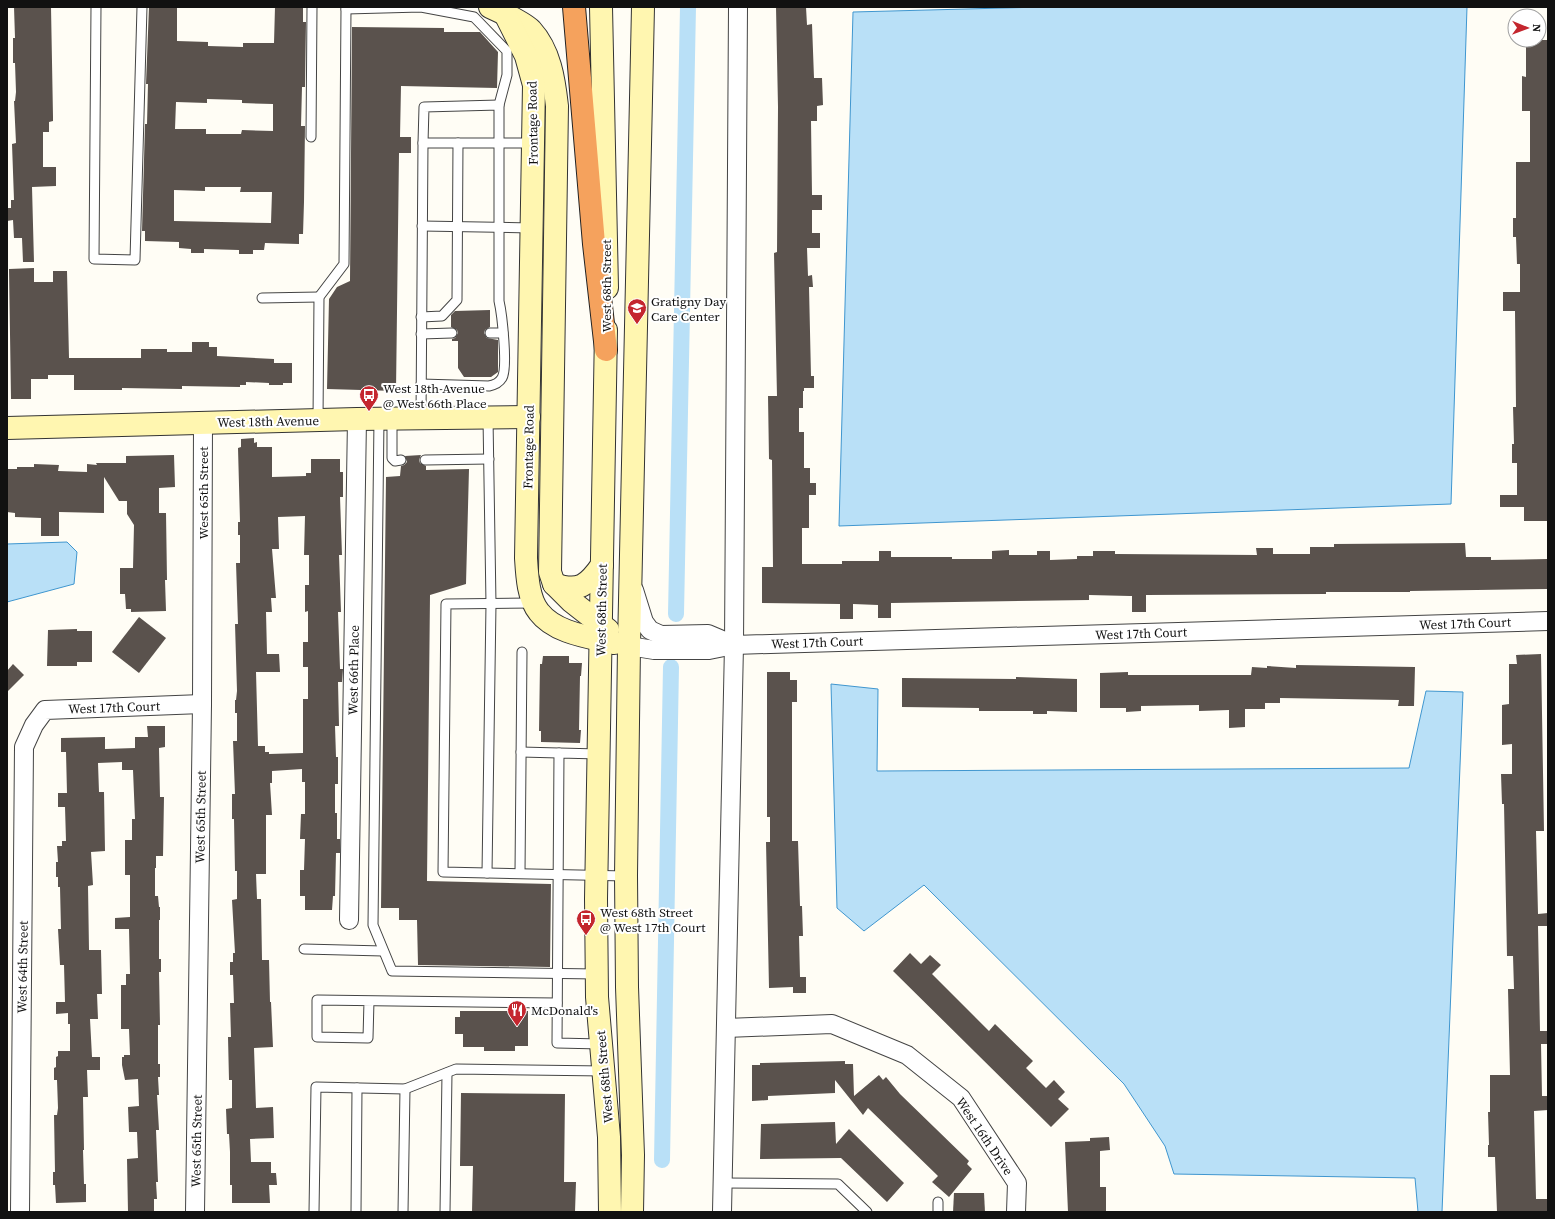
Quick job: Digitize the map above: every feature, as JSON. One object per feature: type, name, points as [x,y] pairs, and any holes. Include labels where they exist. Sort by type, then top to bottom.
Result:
[{"type":"highway","points":[[574,7],[594,244],[606,350]]},
{"type":"main road","name":"West 68th Street","points":[[601,7],[607,243],[597,875],[597,997],[609,1144],[610,1212]]},
{"type":"main road","name":"West 68th Street","points":[[632,1212],[633,1155],[627,987],[626,876],[629,646],[643,7]]},
{"type":"main road","name":"Frontage Road","points":[[498,11],[526,56],[534,85],[544,144],[551,450],[549,561],[550,572],[554,584]]},
{"type":"main road","name":"Frontage Road","points":[[537,607],[531,595],[526,558],[531,228],[544,144]]},
{"type":"main road","points":[[529,417],[543,432],[551,450]]},
{"type":"main road","name":"West 18th Avenue","points":[[7,428],[357,419],[529,417]]},
{"type":"main road","points":[[554,584],[571,588],[583,586],[592,580],[602,565]]},
{"type":"main road","points":[[554,584],[601,632],[629,646]]},
{"type":"main road","points":[[537,607],[558,628],[601,632]]},
{"type":"street","points":[[722,1212],[734,645],[738,7]]},
{"type":"street","name":"West 66th Place","points":[[349,920],[357,419]]},
{"type":"street","name":"West 65th Street","points":[[195,1212],[202,704],[203,423]]},
{"type":"street","name":"West 17th Court","points":[[631,580],[644,622],[650,630],[661,635],[708,634],[734,645]]},
{"type":"street","name":"West 17th Court","points":[[629,646],[654,650],[709,650],[734,645],[1548,620]]},
{"type":"street","name":"West 17th Court","points":[[34,725],[45,710],[202,704]]},
{"type":"street","name":"West 64th Street","points":[[20,1212],[24,747],[34,725]]},
{"type":"street","name":"West 16th Drive","points":[[726,1028],[832,1024],[907,1055],[961,1098],[1017,1183],[1016,1212]]},
{"type":"lane","points":[[96,7],[94,259],[135,260],[142,7]]},
{"type":"lane","points":[[311,137],[312,7]]},
{"type":"lane","points":[[318,420],[319,297],[344,264],[346,8],[421,7],[474,17],[507,51],[507,75],[499,105],[499,301],[503,318],[504,373],[498,382],[489,386],[421,384]]},
{"type":"lane","points":[[421,418],[422,143],[424,106],[499,105]]},
{"type":"lane","points":[[422,143],[544,144]]},
{"type":"lane","points":[[421,317],[442,316],[457,300],[458,143]]},
{"type":"lane","points":[[422,226],[531,228]]},
{"type":"lane","points":[[262,298],[319,297]]},
{"type":"lane","points":[[421,334],[452,333]]},
{"type":"lane","points":[[490,333],[503,333]]},
{"type":"lane","points":[[487,873],[491,604],[488,418]]},
{"type":"lane","points":[[385,419],[392,458],[395,460],[401,460]]},
{"type":"lane","points":[[385,419],[374,925],[383,951],[392,972],[597,974]]},
{"type":"lane","points":[[425,460],[489,459]]},
{"type":"lane","points":[[537,607],[491,604],[446,604],[443,872],[626,876]]},
{"type":"lane","points":[[520,873],[522,652]]},
{"type":"lane","points":[[521,752],[599,754]]},
{"type":"lane","points":[[559,753],[557,1043],[601,1044]]},
{"type":"lane","points":[[304,949],[383,951]]},
{"type":"lane","points":[[369,1001],[368,1038],[317,1037],[318,1000],[557,1003]]},
{"type":"lane","points":[[314,1212],[316,1087],[405,1089],[456,1069],[604,1071]]},
{"type":"lane","points":[[445,1212],[447,1073]]},
{"type":"lane","points":[[356,1212],[357,1088]]},
{"type":"lane","points":[[403,1212],[405,1089]]},
{"type":"lane","points":[[723,1183],[838,1184],[866,1212]]},
{"type":"lane","points":[[938,1202],[938,1212]]},
{"type":"water","points":[[1042,7],[1467,7],[1451,504],[839,526],[853,12]]},
{"type":"water","points":[[67,542],[77,552],[74,584],[7,602],[7,544]]},
{"type":"water","points":[[831,684],[878,689],[877,771],[1409,768],[1426,691],[1463,692],[1442,1212],[1418,1212],[1415,1178],[1174,1174],[1165,1146],[1124,1084],[924,885],[864,931],[837,908]]},
{"type":"building","points":[[14,7],[51,7],[53,121],[49,122],[49,132],[43,132],[43,167],[56,167],[56,186],[32,187],[34,262],[23,262],[22,238],[14,238],[13,220],[7,221],[7,208],[11,208],[11,200],[14,200],[12,144],[16,143],[14,101],[16,92],[15,63],[13,63],[13,38],[15,38]]},
{"type":"building","points":[[149,7],[177,7],[177,41],[208,42],[208,46],[243,47],[243,43],[274,43],[275,7],[303,7],[303,22],[306,22],[305,87],[302,87],[301,126],[305,126],[304,202],[303,234],[299,234],[299,244],[265,243],[264,250],[253,250],[253,254],[239,254],[239,250],[204,249],[204,253],[191,253],[191,249],[179,248],[179,242],[145,241],[145,231],[142,231],[145,124],[147,124],[148,84],[146,84]],"holes":[[[207,99],[242,100],[242,103],[273,104],[273,131],[242,130],[241,134],[206,134],[206,129],[175,129],[176,102],[207,103]],[[205,187],[241,187],[240,192],[272,192],[271,223],[174,221],[174,190],[205,191]]]},
{"type":"building","points":[[776,7],[806,7],[807,25],[812,24],[814,78],[822,78],[823,105],[817,106],[817,121],[811,121],[812,195],[822,195],[822,210],[812,210],[812,233],[820,233],[820,248],[807,248],[808,276],[812,275],[813,287],[809,287],[811,376],[814,376],[814,388],[804,388],[803,408],[799,408],[799,432],[804,432],[804,468],[810,468],[810,483],[816,483],[816,495],[809,495],[809,528],[802,528],[802,564],[842,564],[842,561],[879,561],[879,551],[891,551],[891,557],[952,557],[952,559],[992,559],[992,551],[1009,550],[1009,555],[1037,555],[1037,551],[1050,551],[1050,560],[1077,559],[1077,556],[1093,556],[1093,551],[1115,551],[1115,554],[1257,555],[1256,548],[1273,548],[1273,554],[1310,554],[1310,547],[1334,547],[1334,544],[1465,543],[1466,557],[1491,557],[1491,560],[1548,559],[1548,589],[1326,592],[1326,594],[1146,595],[1146,612],[1132,612],[1132,596],[1089,595],[1089,600],[891,603],[891,618],[878,618],[878,605],[853,604],[853,619],[840,619],[840,604],[762,603],[762,567],[773,567],[772,460],[769,459],[768,396],[777,396],[774,253],[777,252],[778,107]]},
{"type":"building","points":[[352,27],[444,28],[444,32],[480,32],[498,52],[497,88],[401,86],[400,137],[411,137],[411,153],[399,153],[396,391],[327,389],[329,299],[337,287],[350,281]]},
{"type":"building","points":[[1548,40],[1548,521],[1524,521],[1524,507],[1500,507],[1500,495],[1517,495],[1517,463],[1512,463],[1512,444],[1514,444],[1513,407],[1516,407],[1515,311],[1503,311],[1503,292],[1520,292],[1520,264],[1517,264],[1516,237],[1513,237],[1513,218],[1516,218],[1516,162],[1530,162],[1530,111],[1522,111],[1522,76],[1526,77],[1526,48],[1547,48]]},
{"type":"building","points":[[34,268],[34,282],[53,282],[53,271],[67,271],[69,358],[141,358],[141,349],[167,349],[167,352],[192,352],[192,342],[209,342],[209,347],[217,347],[217,356],[274,359],[274,363],[292,363],[292,383],[283,383],[283,385],[269,385],[269,383],[246,382],[246,385],[240,385],[240,387],[182,386],[182,389],[122,388],[122,390],[74,390],[74,375],[48,375],[48,379],[31,379],[31,399],[11,399],[9,269]]},
{"type":"building","points":[[490,310],[490,327],[485,330],[484,333],[487,338],[498,340],[498,372],[491,377],[464,377],[458,368],[458,341],[452,341],[458,333],[457,330],[451,327],[451,315],[455,311]]},
{"type":"building","points":[[254,438],[254,443],[257,442],[257,447],[272,447],[272,477],[306,476],[306,473],[311,473],[311,459],[340,459],[340,472],[343,472],[343,497],[340,497],[342,555],[339,555],[341,612],[338,612],[340,669],[343,669],[342,682],[338,682],[339,726],[335,726],[336,757],[338,757],[338,784],[335,784],[335,813],[337,813],[337,839],[340,839],[340,853],[336,853],[335,896],[333,896],[332,910],[305,910],[305,896],[300,896],[300,870],[304,870],[305,839],[300,839],[301,814],[305,814],[305,782],[302,782],[302,769],[272,771],[272,783],[270,783],[272,815],[266,815],[266,874],[256,874],[257,899],[261,899],[262,960],[269,960],[273,1047],[254,1048],[256,1108],[273,1107],[274,1138],[250,1139],[251,1162],[271,1162],[271,1173],[276,1173],[277,1185],[269,1185],[270,1203],[232,1203],[232,1185],[230,1185],[229,1134],[227,1134],[226,1109],[232,1108],[232,1080],[229,1080],[228,1037],[231,1037],[230,1003],[234,1003],[233,975],[230,975],[230,962],[233,962],[233,953],[235,953],[232,900],[237,899],[237,871],[235,871],[232,794],[235,794],[233,741],[237,741],[237,713],[235,713],[237,691],[235,624],[238,624],[236,563],[240,563],[240,535],[238,535],[238,522],[240,522],[238,448],[241,447],[241,439]],"holes":[[[305,516],[304,555],[309,555],[309,585],[305,585],[305,612],[308,611],[308,642],[303,642],[303,667],[308,667],[308,699],[303,699],[303,753],[269,754],[269,752],[265,752],[265,746],[258,746],[256,672],[280,672],[279,654],[267,654],[266,612],[272,612],[271,598],[276,598],[272,549],[279,549],[278,517]]]},
{"type":"building","points":[[174,455],[175,487],[159,488],[159,513],[166,513],[166,611],[131,612],[131,609],[126,609],[125,594],[120,594],[120,568],[133,568],[134,525],[127,514],[127,501],[119,501],[104,477],[104,513],[59,512],[59,536],[41,536],[41,518],[15,517],[15,513],[7,512],[8,469],[17,469],[17,467],[34,467],[34,464],[59,465],[58,471],[87,472],[87,464],[97,465],[96,463],[126,463],[126,456]]},
{"type":"building","points":[[421,455],[419,460],[420,463],[426,466],[426,470],[469,469],[466,584],[430,595],[427,881],[551,884],[550,967],[418,965],[417,920],[399,920],[399,908],[381,908],[386,477],[400,476],[401,466],[407,462],[405,456]]},
{"type":"building","points":[[139,617],[166,638],[139,673],[112,652]]},
{"type":"building","points":[[77,629],[77,631],[92,631],[92,662],[77,662],[77,666],[47,666],[48,630]]},
{"type":"building","points":[[1541,654],[1544,831],[1536,831],[1538,914],[1548,913],[1548,926],[1538,926],[1540,1031],[1548,1031],[1548,1044],[1541,1044],[1542,1096],[1548,1096],[1548,1110],[1534,1111],[1536,1199],[1548,1199],[1548,1212],[1497,1212],[1495,1157],[1488,1157],[1490,1075],[1510,1075],[1508,989],[1514,989],[1513,956],[1507,956],[1504,804],[1502,804],[1501,774],[1512,774],[1512,744],[1502,745],[1502,705],[1509,704],[1509,664],[1517,664],[1516,655]]},
{"type":"building","points":[[543,656],[569,656],[569,663],[582,663],[580,676],[580,743],[541,742],[541,731],[539,731],[540,664],[542,664]]},
{"type":"building","points":[[13,664],[24,675],[7,692],[7,671]]},
{"type":"building","points":[[1296,665],[1415,667],[1414,706],[1398,706],[1399,700],[1280,698],[1280,703],[1265,703],[1265,709],[1245,709],[1245,727],[1229,728],[1229,710],[1199,711],[1199,705],[1141,706],[1141,711],[1126,712],[1126,708],[1100,708],[1100,673],[1128,672],[1128,675],[1251,675],[1252,667],[1267,668],[1267,666],[1296,668]]},
{"type":"building","points":[[767,672],[790,672],[790,680],[797,680],[797,702],[792,702],[792,841],[798,841],[800,906],[802,906],[803,936],[799,936],[800,977],[806,977],[806,993],[793,993],[793,987],[769,988],[766,842],[770,842],[770,817],[767,817]]},
{"type":"building","points":[[1016,677],[1077,679],[1077,712],[1047,711],[1047,714],[1033,714],[1033,711],[979,711],[979,708],[902,707],[902,678],[1016,679]]},
{"type":"building","points":[[147,726],[165,726],[165,747],[159,748],[160,797],[164,797],[163,856],[156,856],[155,868],[155,896],[158,896],[160,907],[159,959],[161,959],[161,972],[159,972],[160,1025],[158,1025],[158,1064],[160,1064],[160,1077],[158,1077],[159,1095],[157,1095],[159,1130],[156,1130],[158,1182],[156,1182],[157,1199],[154,1199],[154,1212],[128,1212],[127,1159],[138,1158],[137,1132],[129,1132],[128,1107],[139,1106],[138,1079],[125,1080],[122,1065],[122,1057],[124,1057],[124,1055],[130,1055],[129,1029],[121,1029],[121,985],[126,985],[126,974],[130,974],[129,929],[115,929],[115,918],[130,917],[130,875],[125,875],[125,840],[132,840],[132,819],[135,819],[133,770],[122,770],[122,762],[98,763],[99,792],[104,792],[105,851],[91,852],[93,885],[88,886],[89,950],[101,950],[102,994],[97,994],[98,1019],[90,1019],[92,1057],[100,1057],[100,1070],[87,1070],[88,1097],[83,1097],[83,1150],[86,1202],[56,1203],[55,1185],[53,1185],[53,1172],[55,1172],[54,1115],[57,1115],[58,1108],[57,1080],[54,1080],[54,1068],[56,1067],[56,1057],[58,1056],[58,1051],[70,1051],[70,1024],[68,1024],[68,1013],[56,1014],[56,1002],[65,1002],[64,965],[60,965],[58,929],[61,929],[60,887],[58,887],[58,877],[56,877],[56,862],[58,862],[57,846],[62,846],[62,841],[66,841],[65,807],[58,807],[58,793],[67,793],[66,752],[61,752],[61,738],[105,737],[105,749],[135,748],[135,737],[148,737]]},
{"type":"building","points":[[910,953],[921,964],[930,955],[941,965],[932,974],[989,1031],[995,1024],[1033,1061],[1026,1068],[1046,1088],[1054,1080],[1065,1092],[1058,1099],[1069,1109],[1051,1127],[893,971]]},
{"type":"building","points":[[460,1011],[528,1011],[528,1046],[515,1046],[515,1051],[484,1051],[484,1047],[463,1047],[463,1034],[455,1034],[455,1017],[460,1017]]},
{"type":"building","points":[[845,1061],[845,1064],[853,1064],[854,1096],[879,1075],[883,1080],[886,1077],[900,1094],[969,1161],[967,1164],[972,1169],[949,1197],[932,1182],[938,1176],[868,1108],[863,1115],[835,1080],[835,1093],[768,1096],[768,1100],[752,1101],[752,1065],[760,1065],[760,1063]]},
{"type":"building","points":[[461,1093],[565,1094],[564,1182],[576,1182],[575,1212],[472,1212],[473,1166],[460,1166]]},
{"type":"building","points":[[835,1122],[836,1144],[849,1129],[904,1183],[887,1202],[841,1158],[760,1159],[761,1124]]},
{"type":"building","points":[[1109,1137],[1110,1150],[1100,1151],[1100,1187],[1106,1187],[1106,1212],[1068,1212],[1065,1142],[1090,1141],[1090,1138]]},
{"type":"building","points":[[954,1193],[984,1193],[985,1212],[953,1212]]},
{"type":"waterway","points":[[676,614],[688,7]]},
{"type":"waterway","points":[[662,1160],[671,667]]},
{"type":"place","name":"Gratigny Day Care Center","points":[[637,325]]},
{"type":"place","name":"West 18th Avenue @ West 66th Place","points":[[369,412]]},
{"type":"place","name":"West 68th Street @ West 17th Court","points":[[586,936]]},
{"type":"place","name":"McDonald's","points":[[517,1027]]}]
